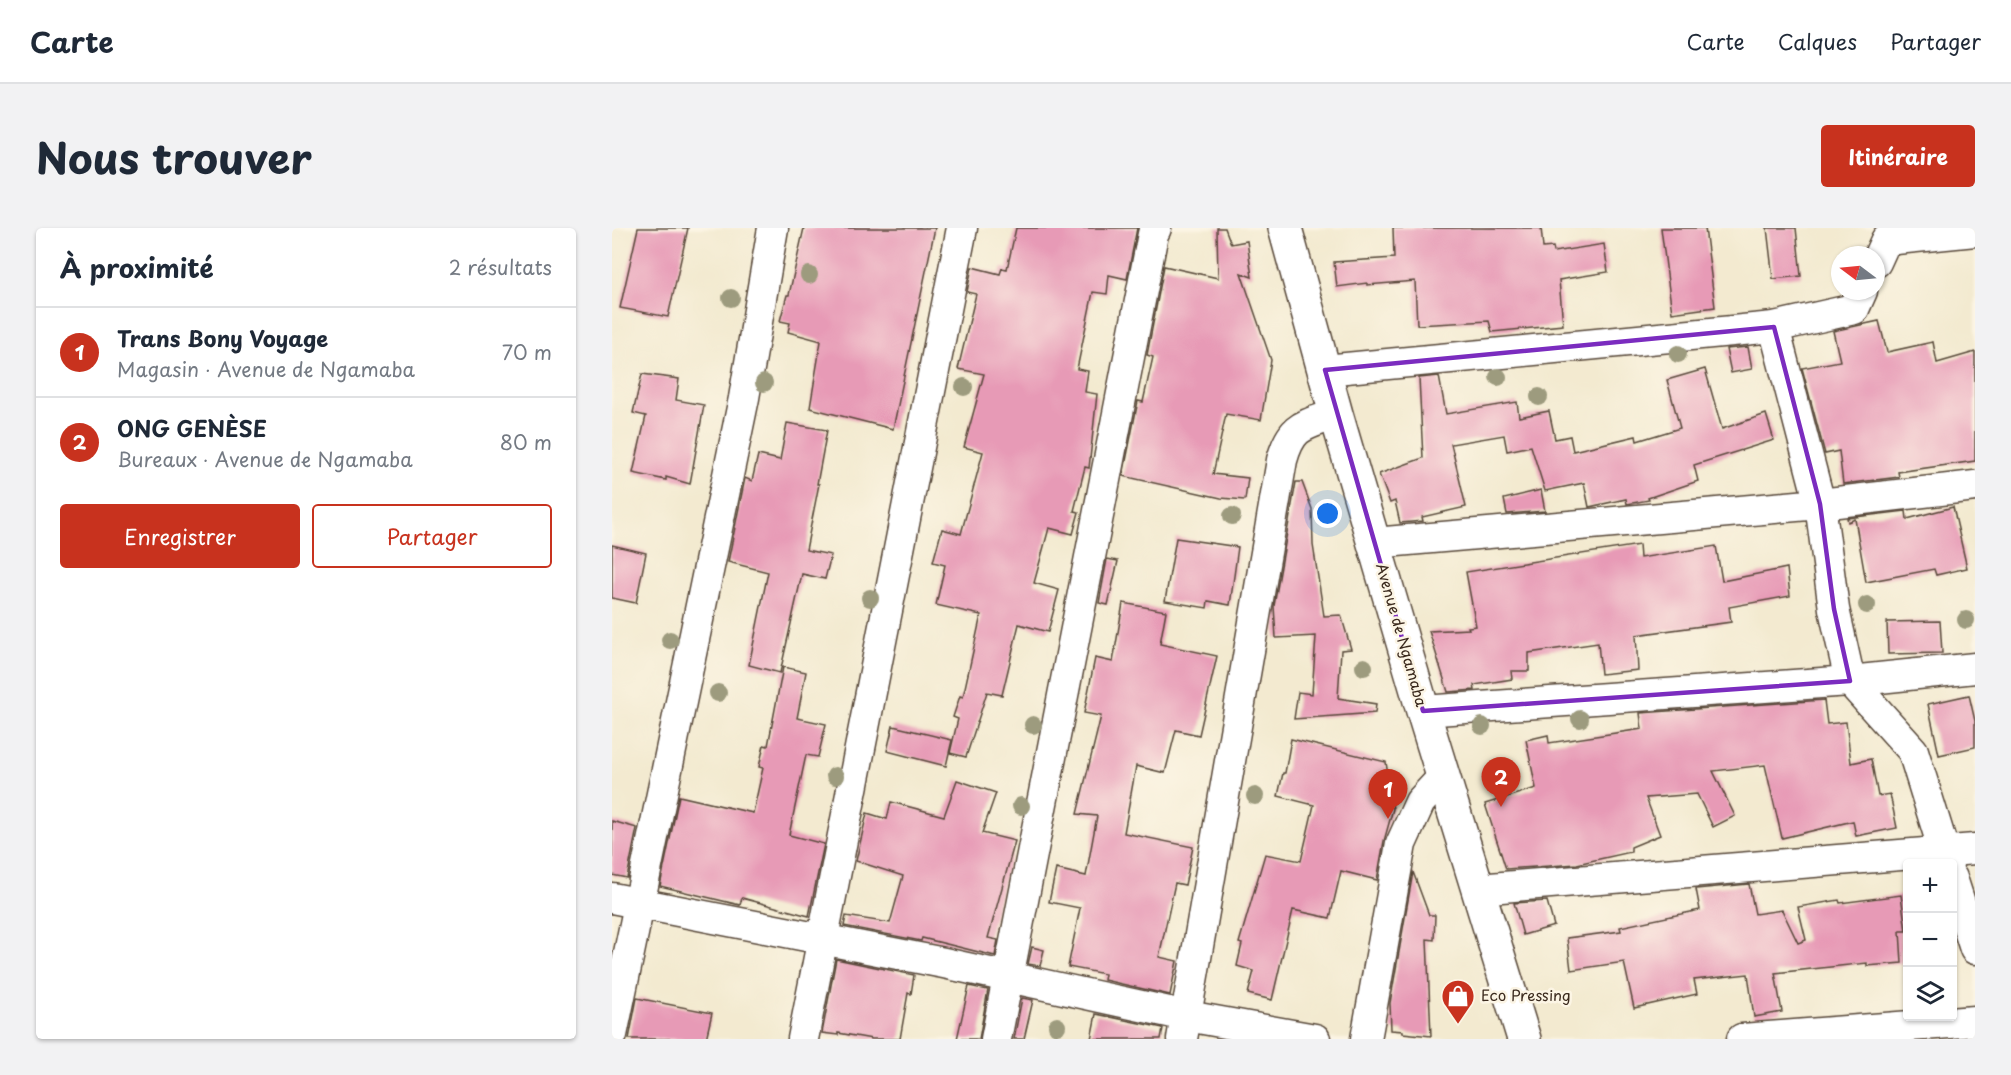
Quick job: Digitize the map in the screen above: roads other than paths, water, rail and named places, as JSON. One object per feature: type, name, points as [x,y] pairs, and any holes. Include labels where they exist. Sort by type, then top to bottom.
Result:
[{"type":"main road","name":"Avenue de Ngamaba","points":[[1286,228],[1336,414],[1423,711],[1524,1039]]},
{"type":"street","points":[[612,1035],[626,901],[744,398],[773,228]]},
{"type":"street","points":[[803,1039],[962,228]]},
{"type":"street","points":[[996,1039],[1146,269],[1156,228]]},
{"type":"street","points":[[1881,243],[1975,231]]},
{"type":"street","points":[[1325,370],[1774,327],[1854,309],[1858,300]]},
{"type":"street","points":[[1774,327],[1820,504],[1834,609],[1850,681],[1913,751],[1946,859]]},
{"type":"street","points":[[1184,1028],[1282,460],[1287,442],[1298,428],[1336,414]]},
{"type":"street","points":[[1374,543],[1820,504],[1975,486]]},
{"type":"street","points":[[1423,711],[1850,681],[1975,668]]},
{"type":"street","points":[[1366,1039],[1401,844],[1420,802],[1444,776]]},
{"type":"street","points":[[1957,859],[1975,849]]},
{"type":"street","points":[[1477,889],[1903,866]]},
{"type":"street","points":[[1957,892],[1975,949]]},
{"type":"street","points":[[626,901],[1008,977],[1184,1028],[1315,1039]]},
{"type":"street","points":[[1742,1039],[1975,1021]]},
{"type":"place","name":"ONG GENÈSE","points":[[1501,807]]},
{"type":"place","name":"Trans Bony Voyage","points":[[1388,819]]},
{"type":"place","name":"Eco Pressing","points":[[1458,1025]]}]
